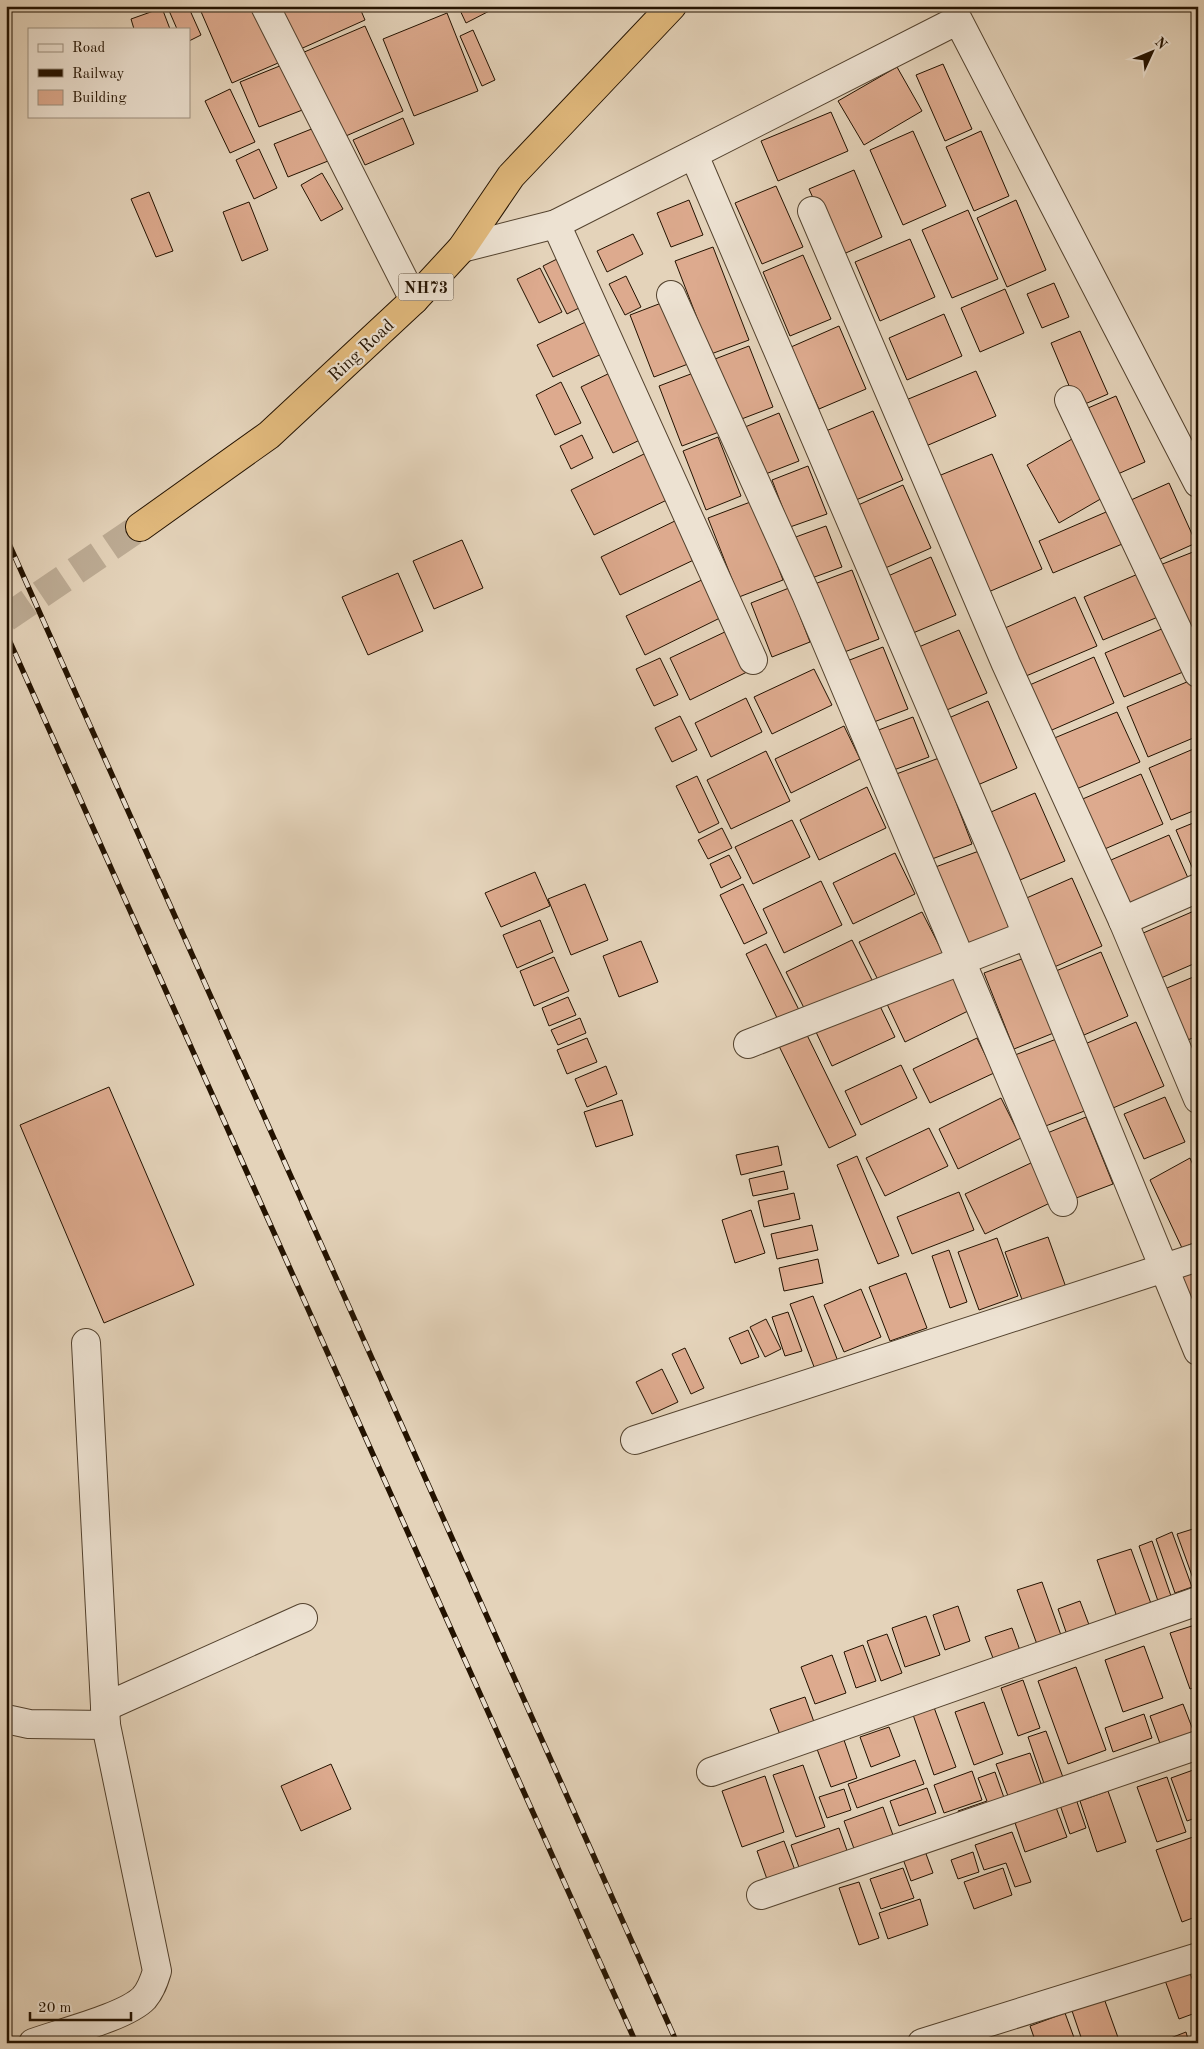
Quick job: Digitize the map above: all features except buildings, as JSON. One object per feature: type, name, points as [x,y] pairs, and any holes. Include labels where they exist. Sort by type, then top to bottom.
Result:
[{"type":"highway","name":"Ring Road","points":[[140,527],[269,435],[414,300],[462,248],[511,176],[672,6]]},
{"type":"street","points":[[265,6],[414,300]]},
{"type":"street","points":[[462,248],[556,224],[958,20],[1198,483]]},
{"type":"street","points":[[694,155],[1027,935],[1198,1351]]},
{"type":"street","points":[[812,211],[1006,664],[1123,922],[1198,1099]]},
{"type":"street","points":[[556,224],[753,660]]},
{"type":"street","points":[[671,295],[806,594],[1062,1202]]},
{"type":"street","points":[[1069,400],[1198,673]]},
{"type":"street","points":[[1123,922],[1198,888]]},
{"type":"street","points":[[748,1044],[1027,935]]},
{"type":"street","points":[[635,1440],[1164,1270],[1198,1257]]},
{"type":"street","points":[[33,2043],[125,2010],[143,1999],[153,1986],[157,1971],[106,1716],[86,1342]]},
{"type":"street","points":[[711,1772],[1198,1601]]},
{"type":"street","points":[[6,1719],[29,1724],[106,1716],[303,1618]]},
{"type":"street","points":[[761,1895],[1198,1745]]},
{"type":"street","points":[[922,2043],[1198,1957]]},
{"type":"tunnel","points":[[6,618],[140,527]]},
{"type":"railway","points":[[6,537],[677,2043]]},
{"type":"railway","points":[[6,633],[636,2043]]}]
